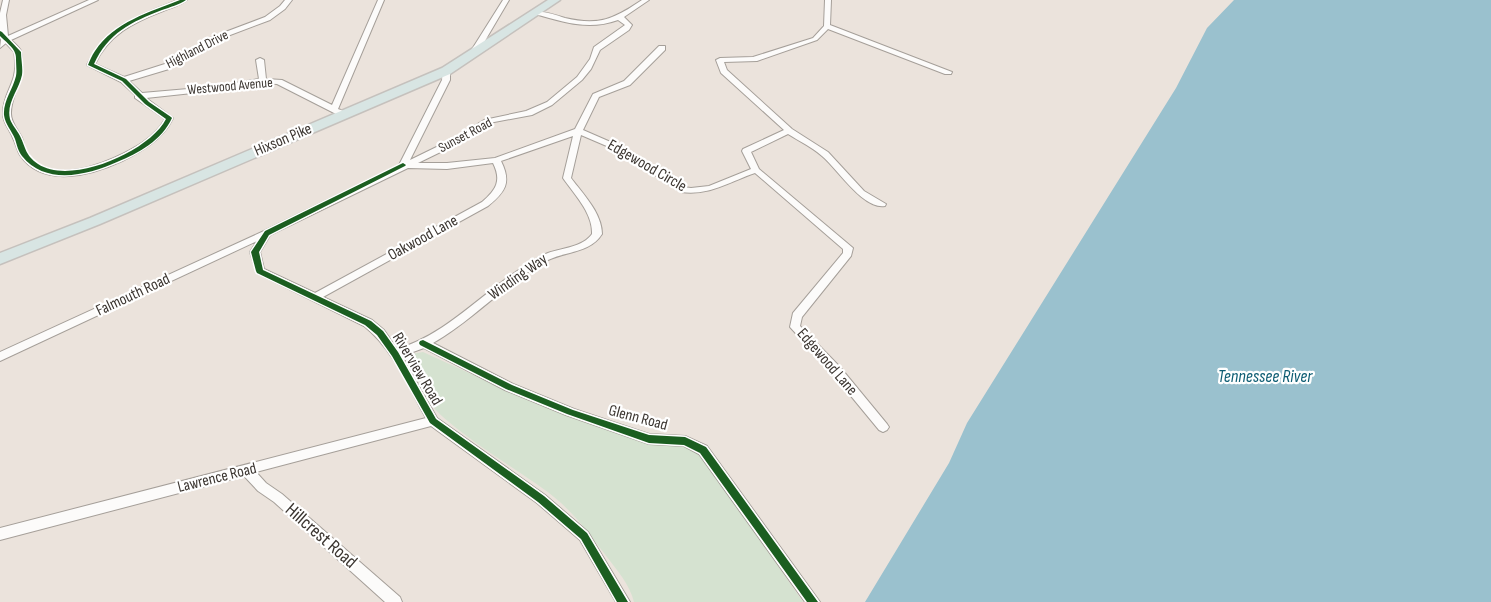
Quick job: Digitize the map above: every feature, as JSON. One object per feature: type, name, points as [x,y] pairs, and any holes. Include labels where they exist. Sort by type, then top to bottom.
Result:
[{"type":"main road","name":"Hixson Pike","points":[[0,259],[95,221],[338,112],[446,71],[555,0]]},
{"type":"street","points":[[1,40],[6,0]]},
{"type":"street","points":[[1,40],[95,0]]},
{"type":"street","points":[[1,40],[18,52],[19,76],[8,102],[7,118],[24,154],[43,168],[68,175],[81,173],[117,160],[149,141],[162,130],[169,118],[138,96],[124,80],[91,65],[95,51],[122,26],[184,0]]},
{"type":"street","name":"Highland Drive","points":[[124,80],[170,65],[197,47],[222,35],[270,17],[284,7],[289,0]]},
{"type":"street","points":[[338,112],[381,0]]},
{"type":"street","points":[[473,54],[506,0]]},
{"type":"street","points":[[536,13],[590,25],[604,24],[620,18],[646,0]]},
{"type":"street","points":[[828,0],[827,26],[821,35],[815,39],[754,59],[720,60],[724,71],[789,131],[825,154],[852,185],[868,198],[882,204]]},
{"type":"street","name":"Sunset Road","points":[[403,165],[458,140],[490,120],[528,114],[555,101],[589,70],[594,62],[597,49],[627,29],[628,25],[620,18]]},
{"type":"street","points":[[827,26],[948,72]]},
{"type":"street","points":[[267,233],[403,165],[448,166],[496,160],[578,132],[596,96],[627,83],[662,48]]},
{"type":"street","points":[[260,60],[263,80]]},
{"type":"street","points":[[403,165],[446,80],[446,71]]},
{"type":"street","name":"Westwood Avenue","points":[[138,96],[211,89],[263,80],[279,82],[338,112]]},
{"type":"street","points":[[756,170],[746,151],[789,131]]},
{"type":"street","name":"Edgewood Circle","points":[[578,132],[591,134],[681,189],[693,192],[719,186],[756,170]]},
{"type":"street","name":"Winding Way","points":[[395,354],[423,343],[466,315],[533,264],[552,254],[584,246],[594,239],[597,234],[596,220],[567,178],[578,132]]},
{"type":"street","name":"Oakwood Lane","points":[[314,298],[485,204],[497,194],[502,186],[504,173],[496,160]]},
{"type":"street","name":"Edgewood Lane","points":[[756,170],[848,248],[848,254],[797,316],[795,327],[836,370],[883,427]]},
{"type":"street","name":"Riverview Road","points":[[267,233],[255,252],[260,271],[368,323],[380,333],[395,354],[433,421],[541,499],[584,536],[623,602]]},
{"type":"street","name":"Falmouth Road","points":[[0,357],[267,233]]},
{"type":"street","name":"Glenn Road","points":[[423,343],[509,387],[570,412],[649,439],[686,441],[703,450],[813,602]]},
{"type":"street","name":"Lawrence Road","points":[[0,534],[433,421]]},
{"type":"street","name":"Hillcrest Road","points":[[248,470],[262,487],[278,498],[395,602]]},
{"type":"green space","points":[[423,352],[517,395],[583,420],[654,443],[691,447],[705,461],[803,602],[634,602],[630,590],[619,572],[589,533],[569,511],[541,487],[463,433],[432,406],[423,392],[423,375],[411,370],[406,362],[412,354]]},
{"type":"water","name":"Tennessee River","points":[[1234,0],[1491,0],[1491,602],[865,602],[949,463],[967,423],[1176,88],[1207,28]]},
{"type":"cycle path","points":[[0,33],[18,52],[19,75],[7,107],[7,118],[17,136],[22,152],[36,166],[48,171],[61,174],[75,173],[102,166],[127,155],[151,140],[166,124],[169,118],[147,103],[124,80],[91,65],[97,52],[106,40],[117,31],[143,16],[184,0]]},
{"type":"cycle path","points":[[403,165],[267,233],[255,252],[260,271],[368,323],[380,333],[395,354],[433,421],[541,499],[584,536],[623,602]]},
{"type":"cycle path","points":[[423,343],[509,387],[570,412],[649,439],[685,441],[703,450],[813,602]]}]
